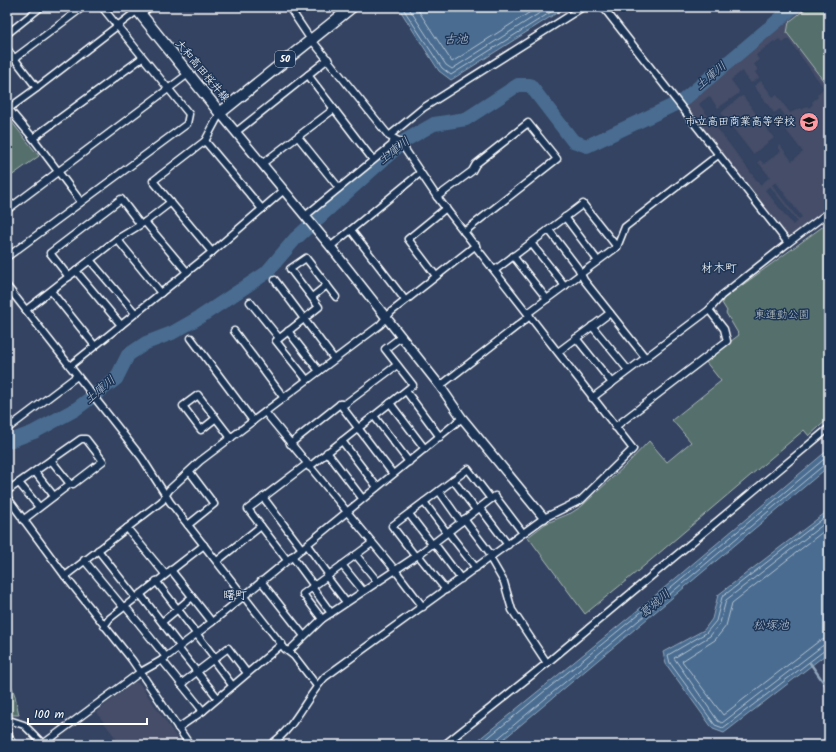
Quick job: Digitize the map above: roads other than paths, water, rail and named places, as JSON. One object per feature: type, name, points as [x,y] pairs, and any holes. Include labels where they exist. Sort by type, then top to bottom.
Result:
[{"type":"main road","name":"大和高田桜井線","points":[[138,10],[220,113],[352,7]]},
{"type":"street","points":[[7,34],[42,7]]},
{"type":"street","points":[[15,58],[83,7]]},
{"type":"street","points":[[7,257],[187,124],[189,114],[102,7]]},
{"type":"street","points":[[81,202],[34,138],[8,108],[38,88],[138,10],[150,7]]},
{"type":"street","points":[[270,745],[279,739],[297,718],[317,686],[344,663],[544,518],[582,500],[633,449],[592,398],[476,245],[437,197],[419,171],[328,59],[289,7]]},
{"type":"street","points":[[305,217],[392,145],[394,139],[434,100],[583,7]]},
{"type":"street","points":[[603,7],[788,243]]},
{"type":"street","points":[[7,49],[38,88]]},
{"type":"street","points":[[34,138],[142,58]]},
{"type":"street","points":[[236,132],[328,59]]},
{"type":"street","points":[[7,210],[188,74]]},
{"type":"street","points":[[308,75],[373,160]]},
{"type":"street","points":[[263,163],[334,109]]},
{"type":"street","points":[[212,252],[153,181],[205,141],[220,113],[263,163],[440,386],[462,418],[544,518]]},
{"type":"street","points":[[437,197],[528,123],[557,158],[464,232]]},
{"type":"street","points":[[298,136],[339,188]]},
{"type":"street","points":[[205,141],[262,209]]},
{"type":"street","points":[[440,386],[547,299],[617,247],[625,227],[718,155]]},
{"type":"street","points":[[330,247],[419,171]]},
{"type":"street","points":[[70,366],[212,252],[284,190]]},
{"type":"street","points":[[69,277],[50,253],[122,199],[187,272]]},
{"type":"street","points":[[26,310],[117,239],[171,202]]},
{"type":"street","points":[[495,270],[583,204],[617,247]]},
{"type":"street","points":[[436,276],[408,239],[446,208]]},
{"type":"street","points":[[592,398],[709,310],[721,296],[829,212]]},
{"type":"street","points":[[566,217],[598,261]]},
{"type":"street","points":[[350,230],[405,300]]},
{"type":"street","points":[[549,230],[610,313],[645,357]]},
{"type":"street","points":[[117,239],[161,293]]},
{"type":"street","points":[[531,243],[565,286]]},
{"type":"street","points":[[65,576],[162,501],[166,495],[200,461],[334,360],[386,319],[391,312],[405,300],[476,245]]},
{"type":"street","points":[[513,256],[547,299]]},
{"type":"street","points":[[307,380],[276,341],[319,307],[290,269],[306,258],[336,297]]},
{"type":"street","points":[[90,260],[135,313]]},
{"type":"street","points":[[76,271],[120,325]]},
{"type":"street","points":[[275,280],[334,360]]},
{"type":"street","points":[[312,297],[327,285]]},
{"type":"street","points":[[7,286],[142,458],[188,525],[244,594],[285,649],[290,651],[317,686]]},
{"type":"street","points":[[51,291],[95,346]]},
{"type":"street","points":[[250,302],[279,338]]},
{"type":"street","points":[[615,427],[727,341],[724,329],[709,310]]},
{"type":"street","points":[[558,352],[610,313]]},
{"type":"street","points":[[592,326],[628,370]]},
{"type":"street","points":[[234,331],[284,398]]},
{"type":"street","points":[[288,331],[318,371]]},
{"type":"street","points":[[331,613],[313,587],[248,509],[342,441],[413,385],[385,349],[401,337]]},
{"type":"street","points":[[191,338],[253,421]]},
{"type":"street","points":[[576,338],[612,383]]},
{"type":"street","points":[[290,444],[340,404],[345,404],[397,365]]},
{"type":"street","points":[[7,429],[77,376]]},
{"type":"street","points":[[406,391],[440,437]]},
{"type":"street","points":[[216,418],[201,430],[183,406],[198,395],[216,418],[231,438]]},
{"type":"street","points":[[390,403],[425,449]]},
{"type":"street","points":[[340,404],[393,474]]},
{"type":"street","points":[[265,412],[423,607]]},
{"type":"street","points":[[374,416],[409,462]]},
{"type":"street","points":[[12,721],[24,725],[42,744],[139,673],[164,658],[212,622],[244,594],[343,516],[346,511],[462,418]]},
{"type":"street","points":[[444,745],[548,664],[829,428]]},
{"type":"street","points":[[7,491],[81,439],[86,439],[103,461],[23,520]]},
{"type":"street","points":[[342,441],[377,487]]},
{"type":"street","points":[[327,452],[362,498]]},
{"type":"street","points":[[51,460],[70,484]]},
{"type":"street","points":[[446,590],[392,526],[468,469],[491,499]]},
{"type":"street","points":[[35,472],[54,496]]},
{"type":"street","points":[[188,525],[214,504],[190,472]]},
{"type":"street","points":[[453,480],[508,545]]},
{"type":"street","points":[[20,483],[39,508]]},
{"type":"street","points":[[438,491],[491,557],[504,582],[512,610],[548,664]]},
{"type":"street","points":[[290,651],[322,619],[433,544],[495,496],[524,533]]},
{"type":"street","points":[[7,497],[65,576],[132,660],[139,673],[190,745]]},
{"type":"street","points":[[263,497],[328,576],[346,602]]},
{"type":"street","points":[[424,502],[476,568]]},
{"type":"street","points":[[409,514],[461,579]]},
{"type":"street","points":[[217,561],[261,526]]},
{"type":"street","points":[[127,528],[165,574]]},
{"type":"street","points":[[322,619],[303,594],[372,543]]},
{"type":"street","points":[[104,626],[110,618],[124,606],[204,545]]},
{"type":"street","points":[[98,550],[162,622],[197,672],[217,697]]},
{"type":"street","points":[[356,555],[377,582]]},
{"type":"street","points":[[84,560],[124,606],[164,658],[181,684],[203,711]]},
{"type":"street","points":[[342,565],[363,591]]},
{"type":"street","points":[[171,570],[212,622]]},
{"type":"street","points":[[156,581],[232,685]]},
{"type":"street","points":[[261,581],[304,636]]},
{"type":"street","points":[[162,622],[192,597]]},
{"type":"street","points":[[178,728],[203,711],[217,697],[282,644]]},
{"type":"street","points":[[181,684],[228,648],[247,673]]},
{"type":"water","name":"古池","points":[[398,7],[566,7],[451,80],[439,71]]},
{"type":"water","name":"葛城川","points":[[829,449],[829,466],[498,744],[472,745],[638,610]]},
{"type":"water","name":"松塚池","points":[[829,510],[829,652],[724,733],[713,729],[666,664],[663,652],[704,630],[712,619],[718,595]]},
{"type":"waterway","name":"土庫川","points":[[7,442],[34,432],[76,409],[116,379],[128,355],[146,343],[172,333],[200,317],[266,273],[295,239],[404,141],[434,124],[466,119],[518,85],[530,85],[573,141],[587,146],[682,101],[794,7]]},
{"type":"waterway","points":[[810,663],[829,690]]},
{"type":"railway","points":[[7,722],[15,745]]},
{"type":"place","name":"市立高田商業高等学校","points":[[809,122]]},
{"type":"district","name":"材木町","points":[[719,268]]},
{"type":"district","name":"曙町","points":[[235,595]]},
{"type":"park label","name":"東運動公園","points":[[782,315]]}]
